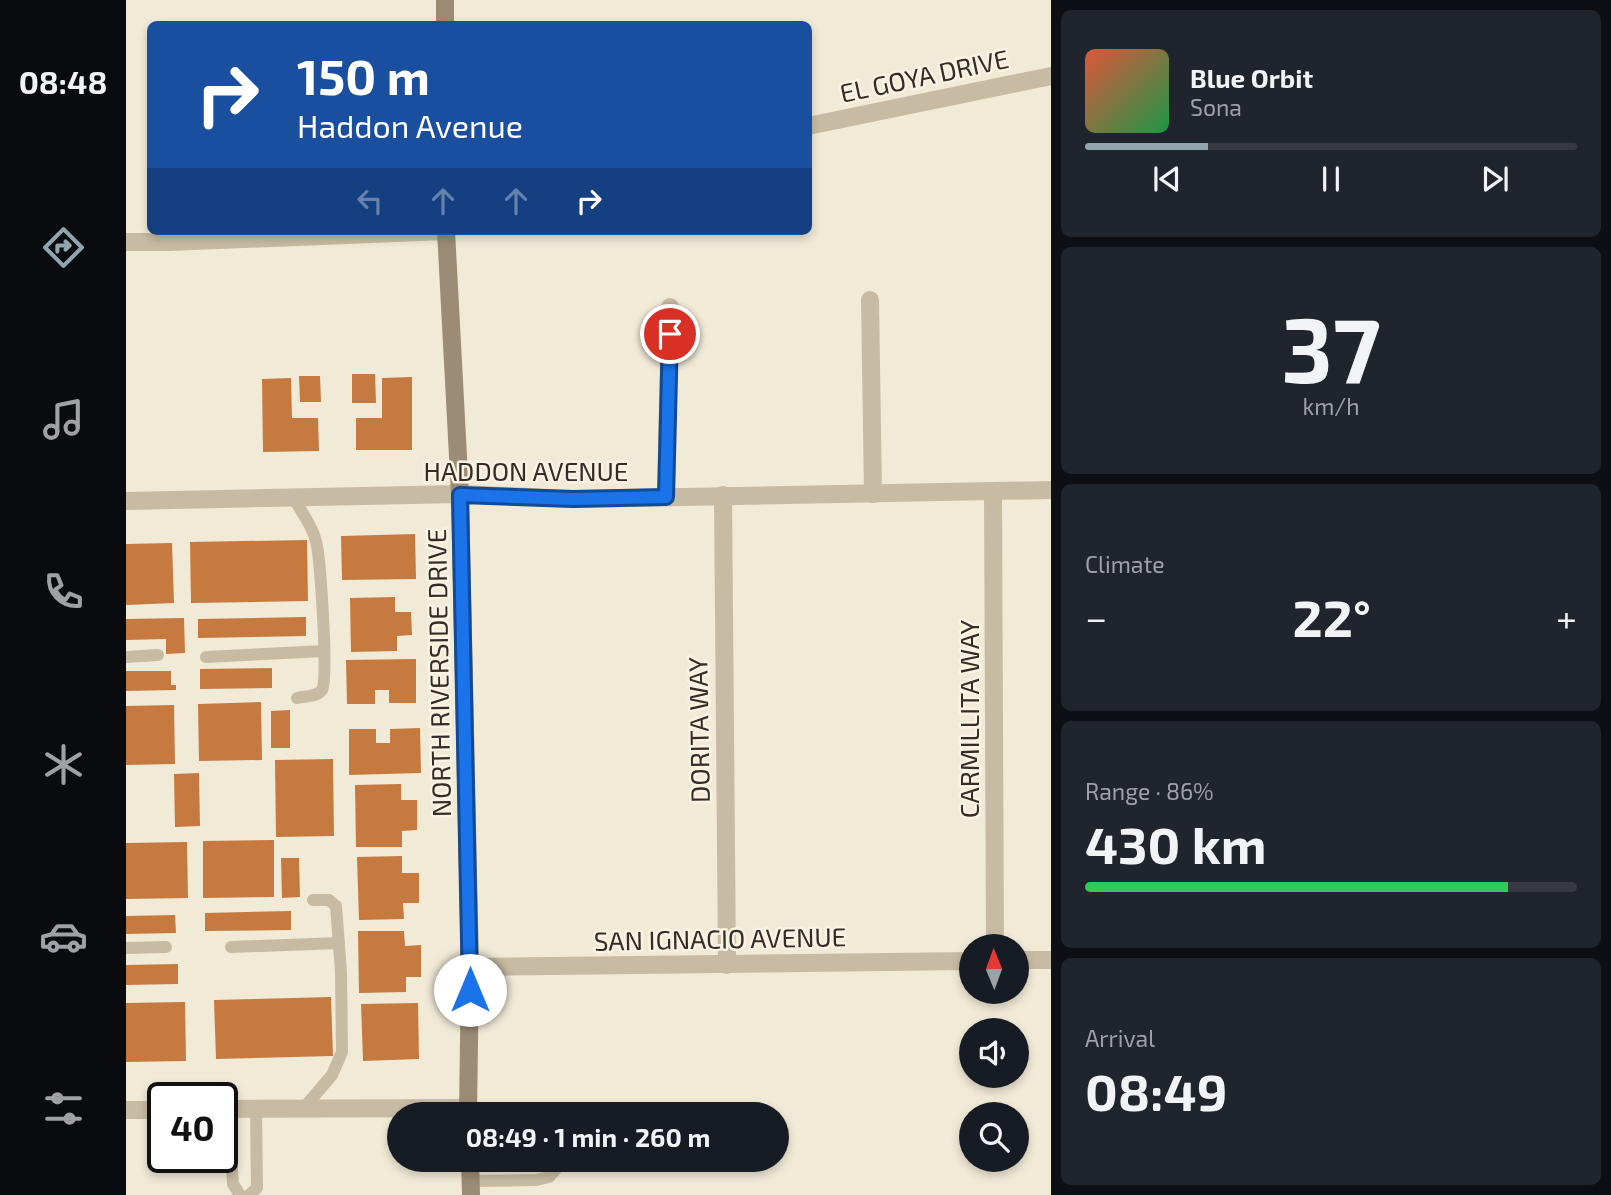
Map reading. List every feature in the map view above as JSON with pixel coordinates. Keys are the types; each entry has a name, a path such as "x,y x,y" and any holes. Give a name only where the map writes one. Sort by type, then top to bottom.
{"street":[{"path":"445,0 445,21"},
{"name":"EL GOYA DRIVE","path":"812,125 1051,76"},
{"path":"126,242 346,235"},
{"name":"NORTH RIVERSIDE DRIVE","path":"446,235 460,495 470,967 468,1102"},
{"path":"870,300 873,494"},
{"path":"666,497 670,307"},
{"name":"HADDON AVENUE","path":"126,500 460,495 573,499 1051,490"},
{"name":"CARMILLITA WAY","path":"993,491 995,934"},
{"name":"DORITA WAY","path":"723,495 727,965"},
{"path":"1029,960 1051,960"},
{"name":"SAN IGNACIO AVENUE","path":"470,967 959,961"},
{"path":"238,1109 387,1110"},
{"path":"126,1110 147,1110"}],"lane":[{"path":"293,497 317,544 325,684 315,695 297,698"},
{"path":"206,657 324,650"},
{"path":"126,657 158,655"},
{"path":"303,1109 332,1075 342,1052 336,906 330,900 313,900"},
{"path":"231,947 339,943"},
{"path":"126,948 166,947"},
{"path":"249,1195 257,1188 256,1109"},
{"path":"471,1188 536,1180 549,1177 553,1172"},
{"path":"232,1173 233,1184 240,1195"}],"building":[{"path":"352,374 375,374 376,403 352,403"},
{"path":"299,376 320,376 321,402 300,402"},
{"path":"412,377 412,450 356,450 356,418 382,418 382,378"},
{"path":"291,378 292,418 318,418 319,451 263,452 262,379"},
{"path":"415,534 416,579 342,580 341,536"},
{"path":"307,540 308,601 191,603 190,542"},
{"path":"172,543 174,603 126,605 126,544"},
{"path":"395,597 395,612 411,612 412,635 397,636 397,651 351,652 350,598"},
{"path":"306,617 306,636 198,638 198,619"},
{"path":"184,618 185,653 166,654 166,639 126,640 126,619"},
{"path":"416,659 416,703 389,703 389,690 375,690 375,704 347,704 346,660"},
{"path":"272,668 272,688 200,689 200,669"},
{"path":"126,671 171,671 171,685 176,685 176,690 126,691"},
{"path":"261,702 262,760 199,761 198,704"},
{"path":"174,705 175,764 126,765 126,706"},
{"path":"290,710 290,748 271,748 271,711"},
{"path":"420,728 421,773 349,775 349,729 376,729 376,743 390,743 390,729"},
{"path":"333,759 334,836 276,837 275,760"},
{"path":"199,773 200,826 175,827 174,774"},
{"path":"401,784 401,800 417,800 417,830 402,831 402,847 356,847 355,785"},
{"path":"274,840 274,897 203,898 203,841"},
{"path":"187,842 188,898 126,899 126,843"},
{"path":"402,856 402,873 419,873 419,903 403,903 404,919 359,920 357,857"},
{"path":"281,858 299,858 300,897 282,898"},
{"path":"291,911 291,930 205,931 205,913"},
{"path":"175,915 176,933 126,934 126,916"},
{"path":"358,931 404,931 405,946 421,945 421,977 406,977 406,992 359,993"},
{"path":"178,964 178,984 126,985 126,965"},
{"path":"331,997 333,1056 216,1059 214,1000"},
{"path":"185,1002 186,1061 126,1062 126,1003"},
{"path":"418,1003 419,1059 363,1061 361,1004"}],"route":[{"path":"470,990 460,495 573,499 666,497 670,334"}]}
